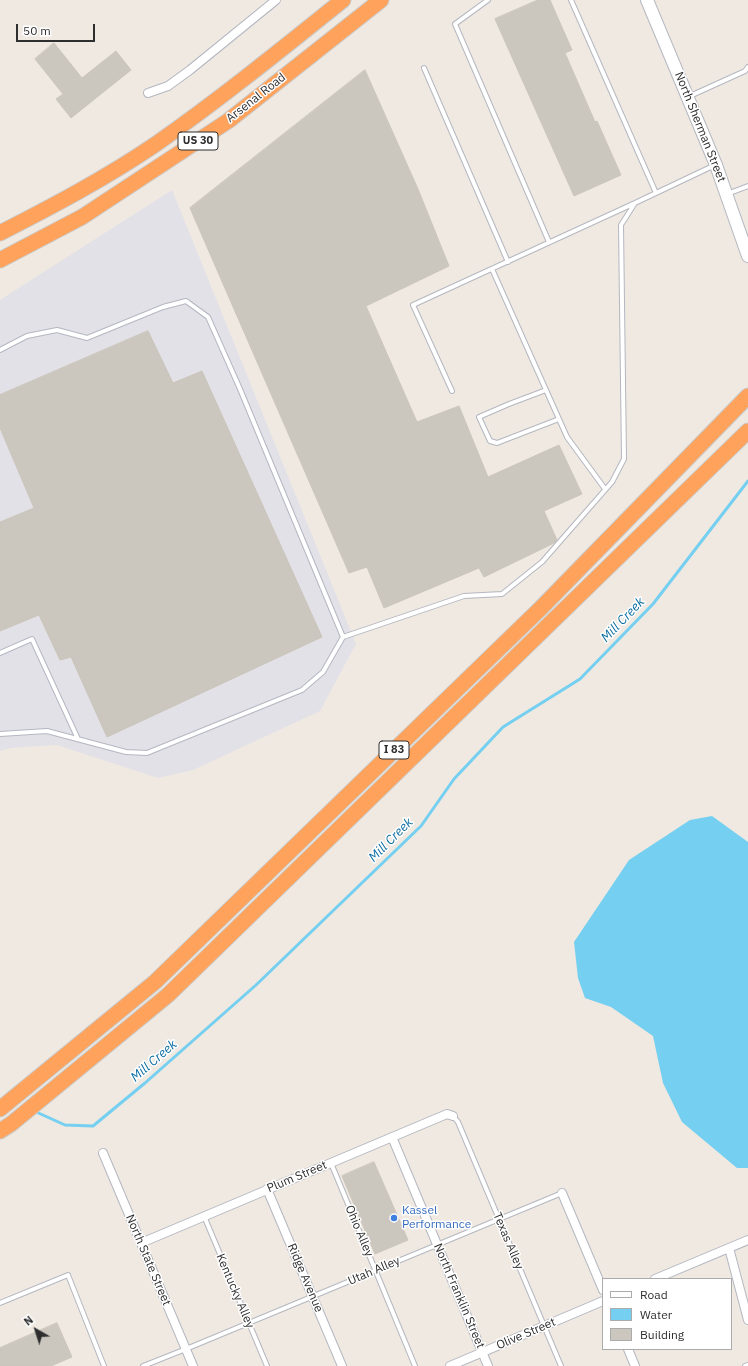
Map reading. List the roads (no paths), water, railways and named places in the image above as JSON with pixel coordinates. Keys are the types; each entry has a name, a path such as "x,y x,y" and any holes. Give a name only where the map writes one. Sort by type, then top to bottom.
{"highway":[{"name":"Arsenal Road","path":"0,233 72,196 155,145 251,74 343,0"},
{"name":"Arsenal Road","path":"0,260 82,217 228,121 381,0"},
{"name":"I 83","path":"0,1109 155,982 541,608 748,396"},
{"name":"I 83","path":"6,1128 168,995 748,431"}],"main road":[{"name":"North Sherman Street","path":"647,0 716,165 748,256"}],"street":[{"path":"148,92 168,86 276,0"},
{"name":"Plum Street","path":"141,1243 447,1114 454,1116"},
{"name":"North Franklin Street","path":"392,1137 488,1366"},
{"name":"North State Street","path":"103,1153 193,1366"},
{"name":"Ridge Avenue","path":"268,1189 342,1366"},
{"path":"562,1193 602,1288"},
{"path":"657,1278 748,1240"},
{"path":"729,1248 748,1320"},
{"name":"Olive Street","path":"450,1366 602,1301"},
{"path":"628,1350 635,1366"}],"lane":[{"path":"488,0 455,24 549,242"},
{"path":"571,0 656,193"},
{"path":"688,97 745,71 748,67"},
{"path":"424,68 508,262"},
{"path":"452,391 413,306 716,165"},
{"path":"726,194 748,186"},
{"path":"0,734 47,731 126,752 147,753 302,690 323,672 343,637 464,596 502,594 542,562 612,482 624,459 621,225 635,203"},
{"path":"492,269 567,437 605,489"},
{"path":"0,350 27,336 56,330 87,338 163,307 186,301 208,317 240,389 343,637"},
{"path":"546,390 479,417 490,441 497,443 559,418"},
{"path":"0,653 32,639 78,739"},
{"name":"Texas Alley","path":"454,1116 458,1122 561,1366"},
{"name":"Ohio Alley","path":"331,1163 416,1366"},
{"name":"Utah Alley","path":"143,1366 562,1193"},
{"name":"Kentucky Alley","path":"204,1216 267,1366"},
{"path":"0,1303 68,1275 104,1366"}],"water":[{"path":"712,816 748,842 748,1168 737,1168 682,1122 663,1083 653,1036 611,1007 585,998 578,978 574,942 629,860 690,820"}],"waterway":[{"name":"Mill Creek","path":"34,1111 65,1125 93,1126 145,1083 256,985 421,826 454,779 503,727 580,679 653,604 748,481"}],"place":[{"name":"Kassel Performance","path":"394,1218"}]}
